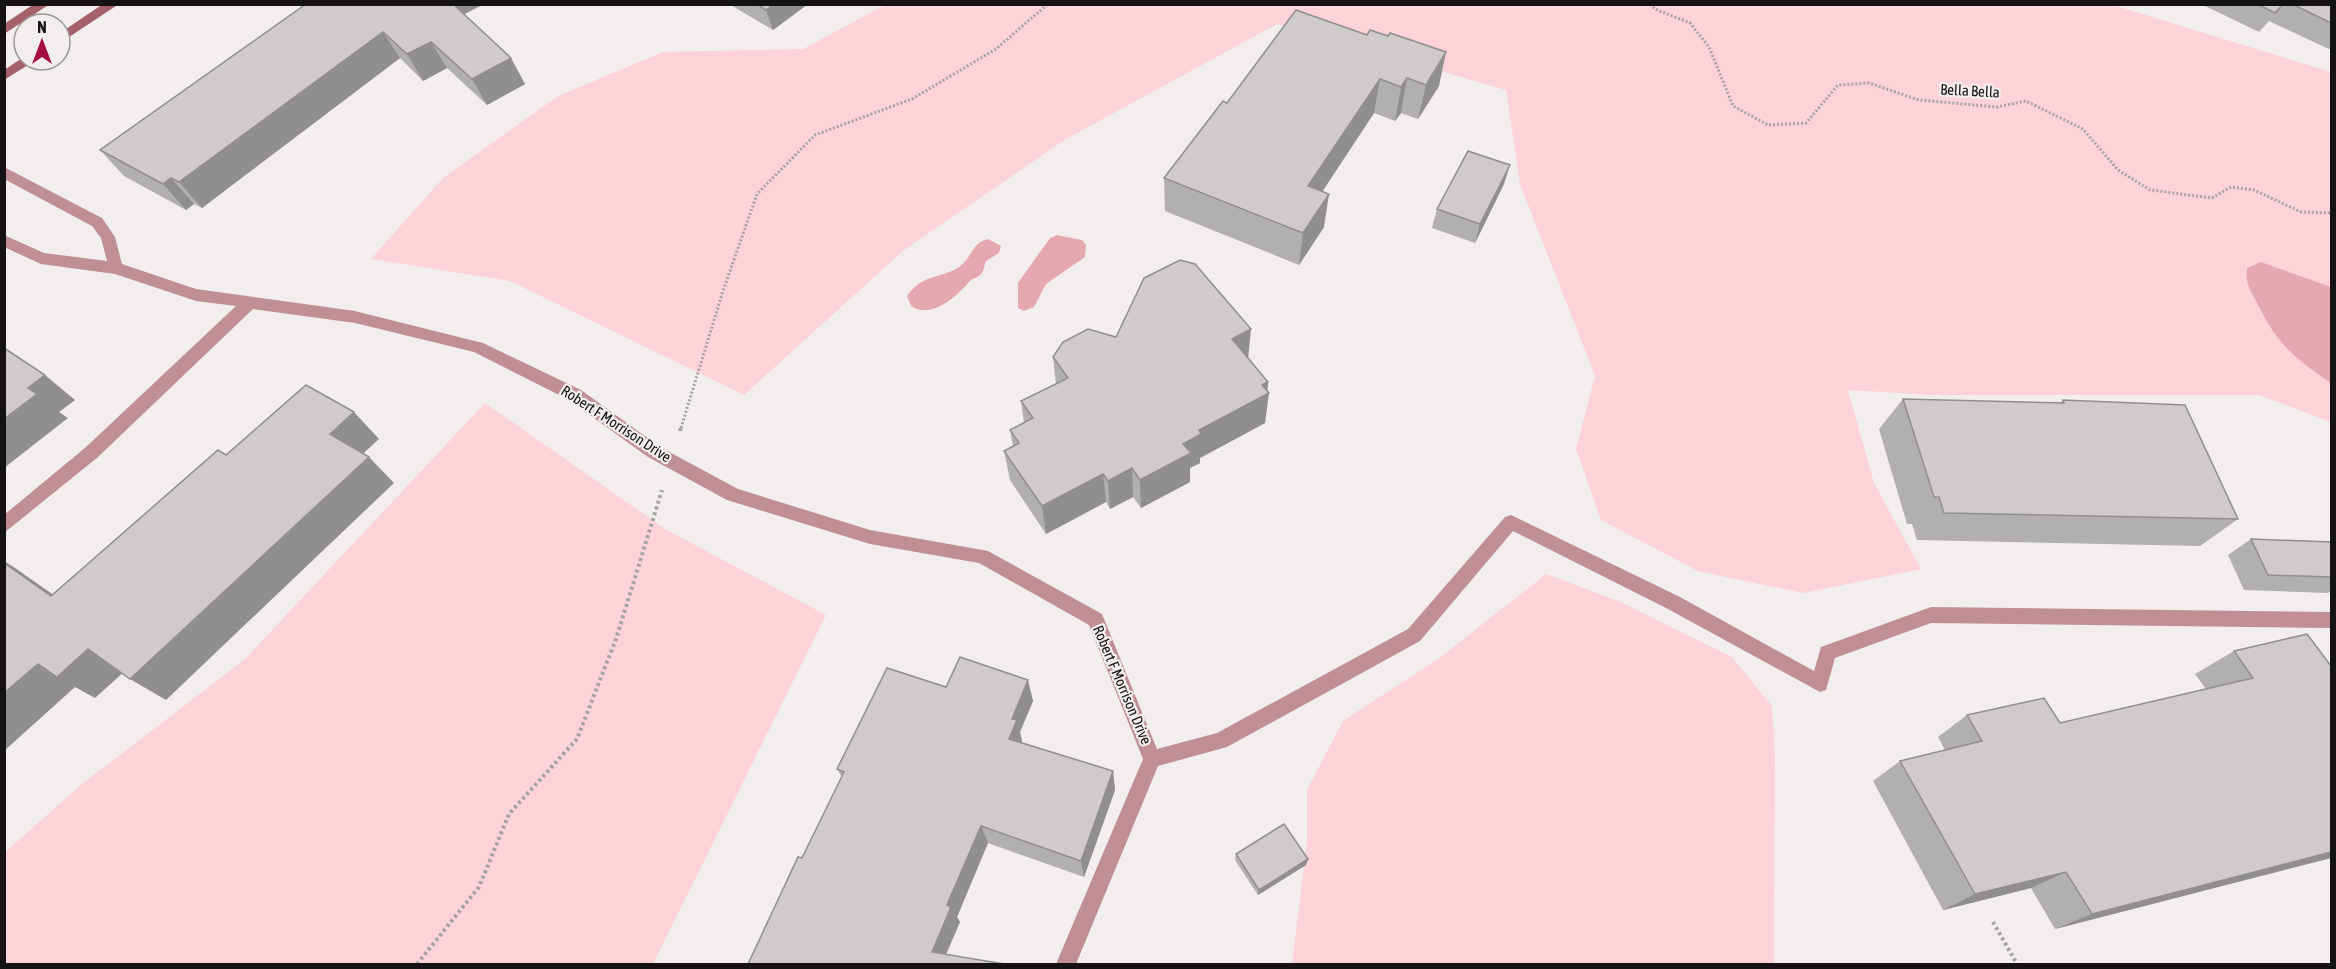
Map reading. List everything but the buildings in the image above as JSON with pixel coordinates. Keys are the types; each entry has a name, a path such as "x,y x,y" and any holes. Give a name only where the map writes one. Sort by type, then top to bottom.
{"main road":[{"path":"4,30 44,4"},
{"path":"72,31 112,4"}],"lane":[{"path":"4,172 97,222 108,237 117,268"},
{"name":"Robert F Morrison Drive","path":"4,240 41,258 117,268 196,295 355,317 478,347 575,395 654,452 733,495 870,537 982,556 1096,620 1152,759"},
{"path":"4,526 92,452 249,303"},
{"path":"1066,964 1152,759 1220,741 1414,635 1511,522 1674,603 1820,684 1827,653 1931,615 2331,620"}],"path":[{"name":"Bella Bella","path":"1650,4 1655,9 1690,23 1709,47 1733,106 1768,125 1806,123 1838,85 1869,83 1920,100 1997,107 2026,101 2082,129 2118,170 2150,190 2212,198 2231,187 2254,190 2301,212 2331,213"},
{"path":"1993,922 2017,964"}],"shaded area":[{"path":"2110,4 2331,72 2331,422 2259,395 1932,395 1848,390 1874,483 1921,569 1803,593 1698,571 1601,520 1576,449 1595,376 1520,184 1506,90 1277,24 1066,139 904,250 744,395 510,281 371,259 443,178 558,96 663,52 803,49 885,5"},
{"path":"1057,235 1082,240 1086,245 1085,257 1046,284 1034,307 1024,311 1018,308 1018,283 1050,238"},
{"path":"988,239 1001,246 999,253 986,261 981,274 951,299 935,308 919,310 911,306 907,296 913,289 925,280 959,267 979,243"},
{"path":"2261,262 2331,287 2331,383 2297,358 2279,340 2264,317 2247,282 2247,268"},
{"path":"485,403 665,529 826,615 653,964 5,964 5,852 82,784 244,660"},
{"path":"1546,574 1618,601 1732,657 1772,706 1775,755 1774,964 1292,964 1307,841 1307,790 1343,721 1441,657"}]}
